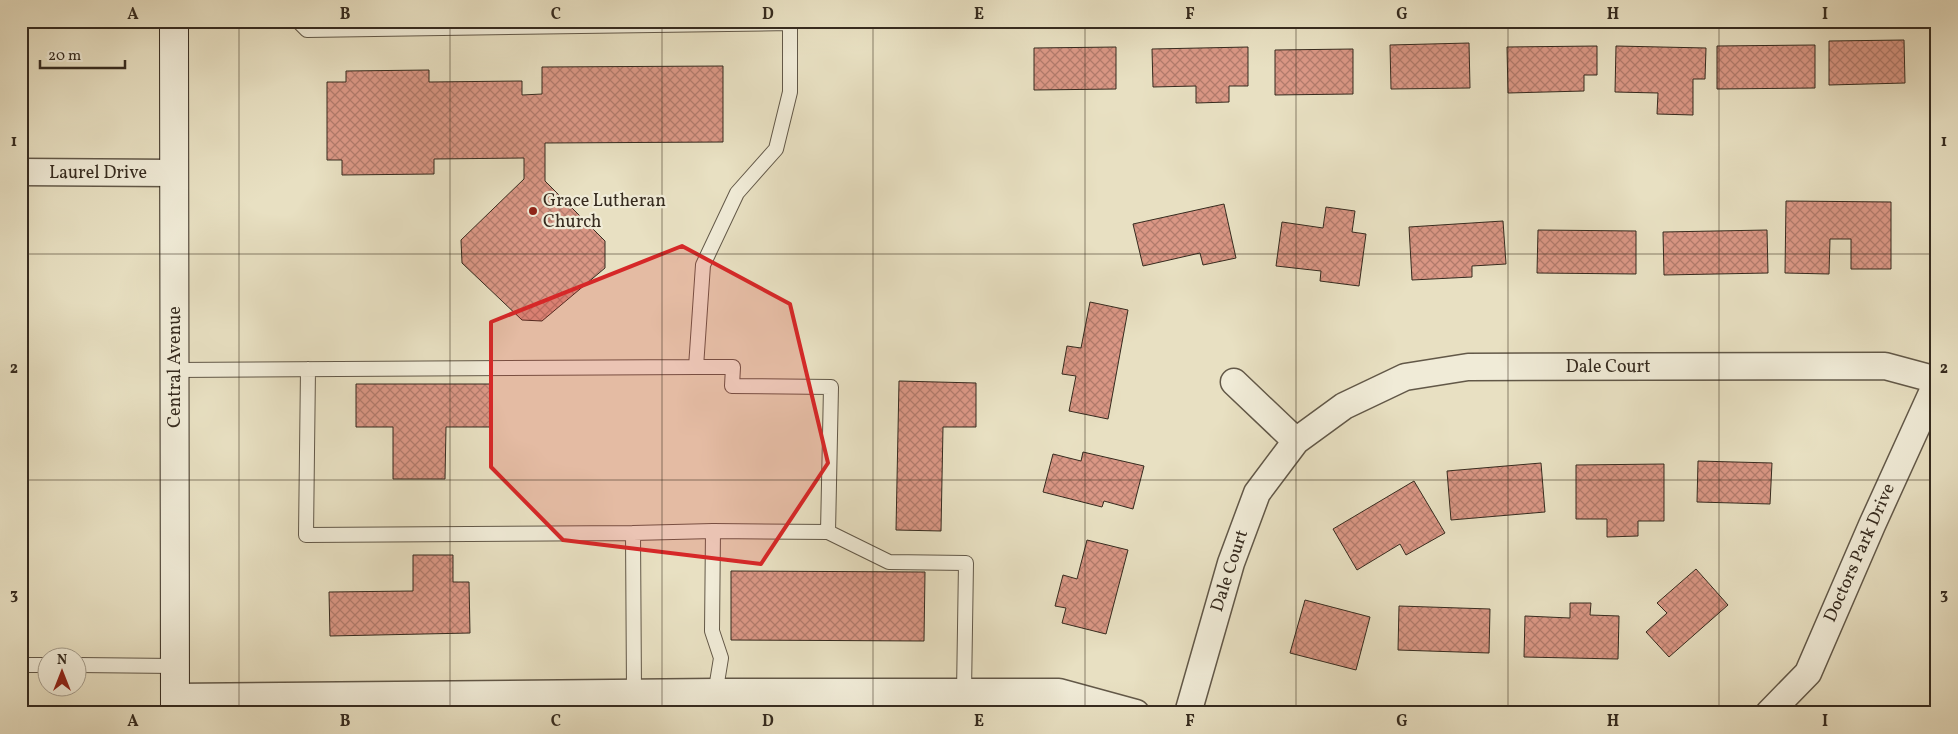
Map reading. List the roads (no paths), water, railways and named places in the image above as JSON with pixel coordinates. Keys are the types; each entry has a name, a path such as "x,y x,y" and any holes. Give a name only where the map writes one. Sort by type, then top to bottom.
{"main road":[{"name":"Central Avenue","path":"174,21 175,705"}],"street":[{"name":"Laurel Drive","path":"21,172 174,173"},
{"name":"Dale Court","path":"1188,713 1231,563 1257,493 1296,441 1344,406 1405,377 1468,367 1886,366 1937,381"},
{"name":"Doctors Park Drive","path":"1769,713 1808,673 1872,525 1930,415 1937,381"},
{"path":"1234,382 1296,441"},
{"path":"175,705 314,704 634,692 714,702 972,699 1059,692 1136,713"}],"lane":[{"path":"298,21 307,30 790,22 790,92 776,149 737,194 703,265 696,367"},
{"path":"175,370 733,367 732,386 831,387 828,532"},
{"path":"308,369 306,535 713,531 828,532 889,562 966,563 972,699"},
{"path":"713,531 712,631 721,658 714,702"},
{"path":"633,533 634,692"},
{"path":"21,665 38,665"},
{"path":"88,666 175,666"}],"place":[{"name":"Grace Lutheran Church","path":"533,211"}]}
